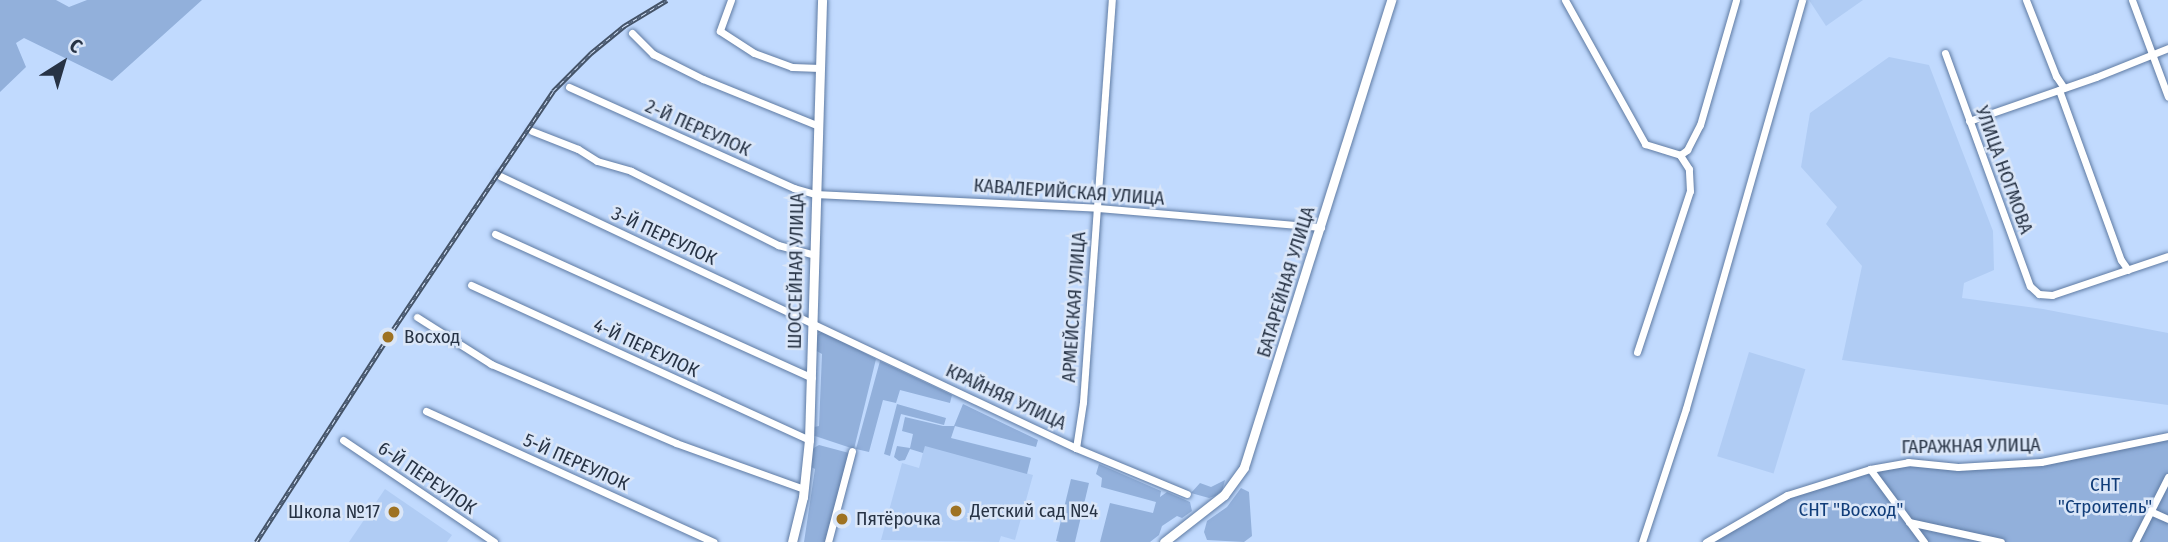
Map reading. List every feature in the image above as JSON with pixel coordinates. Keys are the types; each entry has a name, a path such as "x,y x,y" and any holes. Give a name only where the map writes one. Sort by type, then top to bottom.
{"main road":[{"name":"ШОССЕЙНАЯ УЛИЦА","path":"792,542 804,489 809,440 822,0"},
{"name":"БАТАРЕЙНАЯ УЛИЦА","path":"1164,542 1224,495 1244,467 1391,0"}],"street":[{"path":"731,0 720,31 754,53 792,67 820,68"},
{"name":"АРМЕЙСКАЯ УЛИЦА","path":"1076,447 1083,402 1112,0"},
{"path":"1565,0 1645,144 1680,155 1689,169 1690,191 1637,352"},
{"path":"1680,155 1688,150 1700,125 1736,0"},
{"path":"1642,542 1686,408 1802,0"},
{"path":"2026,0 2061,89 2121,260 2128,270 2168,256"},
{"path":"2132,0 2168,97"},
{"path":"632,33 653,54 675,65 819,126"},
{"path":"1969,121 2168,48"},
{"name":"УЛИЦА НОГМОВА","path":"1945,53 2031,286 2039,294 2053,295 2128,270"},
{"name":"2-Й ПЕРЕУЛОК","path":"569,87 794,188 815,194"},
{"path":"532,131 578,149 597,161 631,171 778,245 815,255"},
{"name":"3-Й ПЕРЕУЛОК","path":"500,176 814,324"},
{"name":"КАВАЛЕРИЙСКАЯ УЛИЦА","path":"815,194 1098,208 1321,227"},
{"path":"495,234 812,378"},
{"name":"4-Й ПЕРЕУЛОК","path":"471,285 809,440"},
{"path":"416,317 491,363 676,443 804,489"},
{"name":"КРАЙНЯЯ УЛИЦА","path":"814,324 1076,447 1187,494"},
{"name":"5-Й ПЕРЕУЛОК","path":"426,411 714,542"},
{"name":"ГАРАЖНАЯ УЛИЦА","path":"1706,542 1787,495 1870,469 1908,462 1958,467 2041,462 2168,436"},
{"name":"6-Й ПЕРЕУЛОК","path":"343,440 494,542"},
{"path":"828,542 852,451"},
{"path":"1870,469 1924,542"},
{"path":"2135,542 2168,477"},
{"path":"2150,510 2168,519"},
{"path":"1909,522 2001,542"}],"shaded area":[{"path":"1809,0 1863,0 1826,26"},
{"path":"1889,57 1929,65 1993,231 1994,270 1964,283 1962,298 2043,309 2168,333 2168,405 1842,360 1862,266 1826,224 1837,207 1801,167 1810,113"},
{"path":"1749,352 1805,369 1774,473 1717,456"},
{"name":"Детский сад №4","path":"925,445 1033,475 1015,540 1001,536 999,542 881,540 902,463 919,468"},
{"name":"Школа №17","path":"385,489 452,535 447,542 349,542"}],"green space":[{"path":"0,0 56,0 69,7 87,0 202,0 112,81 24,38 16,43 26,67 0,92"},
{"path":"823,331 876,359 854,449 812,435 814,427 819,426 822,354 815,350 816,336"},
{"path":"880,361 952,395 950,403 900,390 896,403 883,400 869,452 856,449"},
{"path":"897,404 946,418 944,425 901,414 890,456 884,454"},
{"path":"963,404 1038,440 1036,447 955,426 951,438 1031,458 1027,474 925,446 923,453 910,449 905,460 899,461 894,457 897,446 910,448 913,434 902,431 905,417 954,426"},
{"name":"СНТ \"Строитель\"","path":"2168,436 2168,542 1706,542 1787,495 1888,465 1958,467 2041,462"},
{"path":"819,445 849,453 825,542 804,542 815,469 811,467 812,449"},
{"path":"1099,464 1161,491 1160,497 1167,492 1190,502 1192,511 1182,518 1177,516 1162,526 1159,535 1150,542 1100,542 1110,503 1153,513 1156,502 1101,487 1102,478 1096,474"},
{"path":"1071,479 1089,483 1075,542 1060,542 1056,541"},
{"path":"1225,480 1222,491 1215,496 1209,498 1191,493 1200,483 1211,487"},
{"path":"1241,488 1249,492 1252,536 1244,542 1207,540 1204,532 1207,521 1227,507"}],"railway":[{"path":"256,542 388,337 553,91 591,53 624,26 667,0"}],"place":[{"name":"Восход","path":"388,337"},
{"name":"Детский сад №4","path":"956,511"},
{"name":"Школа №17","path":"394,512"},
{"name":"Пятёрочка","path":"842,519"}],"park label":[{"name":"СНТ \"Восход\"","path":"1851,510"}]}
